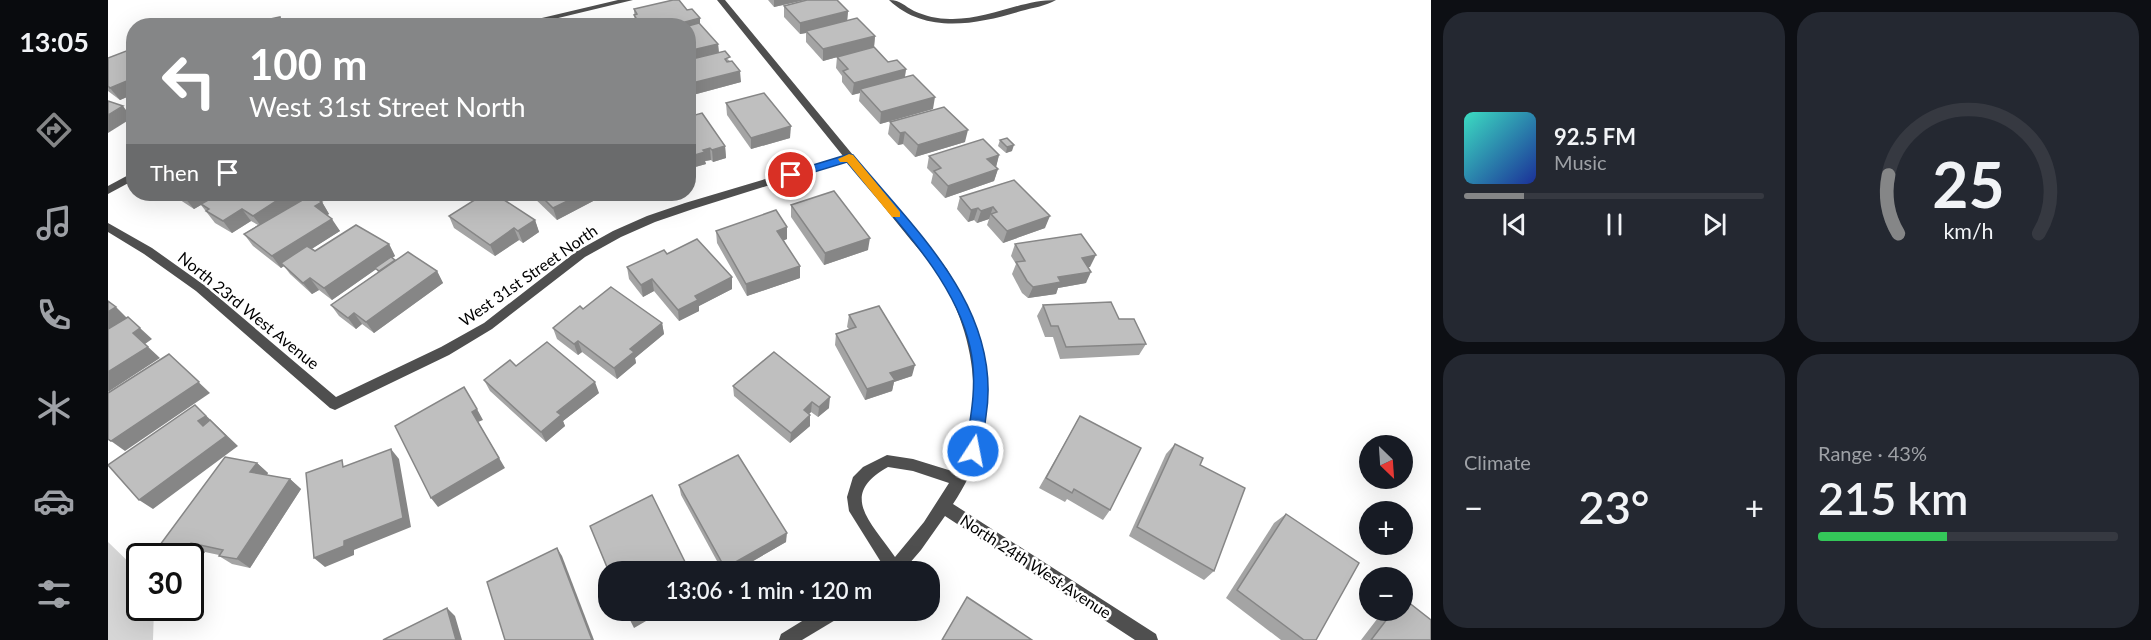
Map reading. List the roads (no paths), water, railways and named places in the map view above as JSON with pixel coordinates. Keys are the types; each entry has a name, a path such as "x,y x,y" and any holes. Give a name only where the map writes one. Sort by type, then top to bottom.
{"street":[{"path":"548,18 629,0"},
{"name":"North 24th West Avenue","path":"721,0 943,272 960,300 977,347 981,400 973,451 944,507 1150,640"},
{"path":"893,0 919,17 941,23 965,22 1052,0"},
{"name":"West 31st Street North","path":"335,404 445,351 488,326 581,254 617,234 689,206 849,158"},
{"path":"108,191 126,180"},
{"name":"North 23rd West Avenue","path":"108,227 148,251 200,288 335,404"},
{"path":"887,561 856,511 854,497 858,482 868,471 886,461 913,465 959,480"},
{"path":"899,561 944,507"},
{"path":"787,640 818,621"}]}
